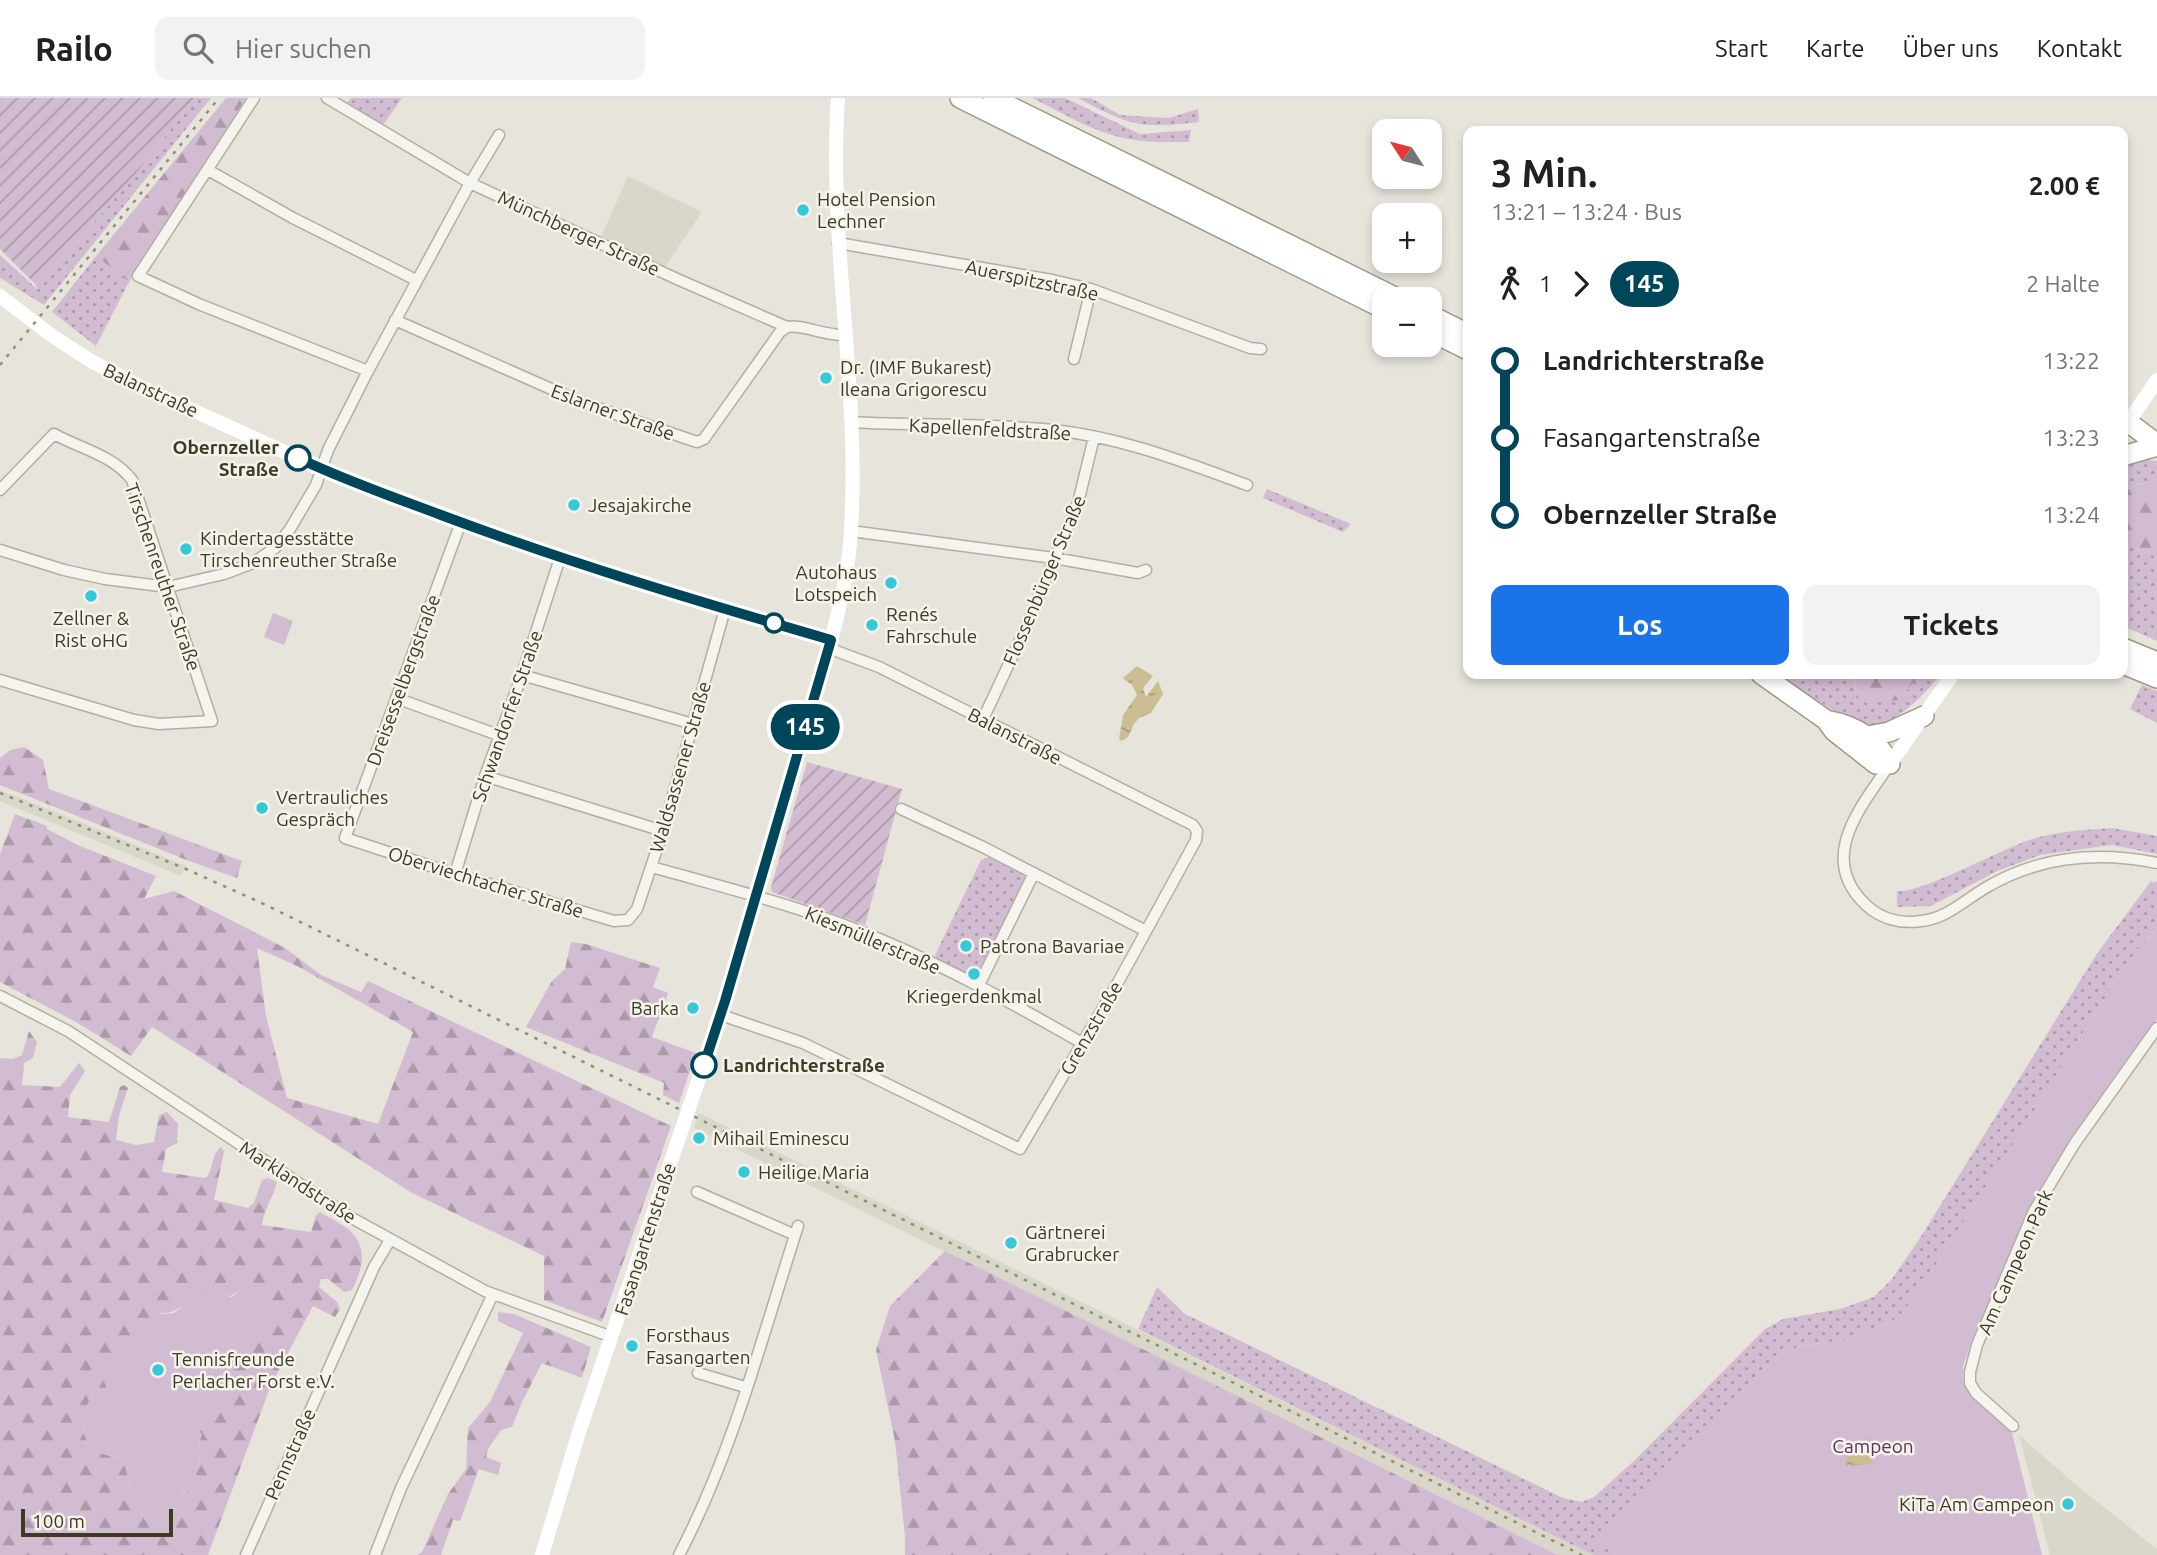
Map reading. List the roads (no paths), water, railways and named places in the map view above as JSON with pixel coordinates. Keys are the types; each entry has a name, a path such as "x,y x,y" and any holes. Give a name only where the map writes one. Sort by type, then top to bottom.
{"highway":[{"path":"960,98 1372,303"},
{"path":"993,98 1375,287"},
{"path":"1442,321 1463,332"},
{"path":"1442,337 1463,348"},
{"path":"2128,428 2157,445"},
{"path":"2128,454 2157,445"},
{"path":"2128,643 2157,652"},
{"path":"2128,650 2157,662"},
{"path":"2128,666 2157,678"},
{"path":"1768,679 1826,720 1834,731 1876,764 1890,764 1880,746 1868,736 1840,723 1826,720"},
{"path":"1868,736 1889,732 1924,716"}],"street":[{"path":"254,98 138,276 201,305 368,371"},
{"name":"Münchberger Straße","path":"327,98 470,183 677,279 787,327 794,326 834,336 845,335"},
{"name":"Fasangartenstraße","path":"542,1555 557,1500 721,1015 840,603 851,531 851,422 835,180 838,98"},
{"path":"0,550 64,570 106,579 168,587 224,574 266,555 290,529 316,485 328,450 368,371 416,280 499,135"},
{"path":"208,170 293,218 416,280"},
{"name":"Auerspitzstraße","path":"838,243 1091,289 1250,348 1261,349"},
{"path":"1074,359 1091,289"},
{"name":"Balanstraße","path":"0,296 51,335 95,363 137,385 322,469 560,558 830,644 1193,824 1197,831"},
{"name":"Eslarner Straße","path":"395,320 583,403 697,442 704,439 780,332 787,327"},
{"path":"2128,422 2157,380"},
{"name":"Kapellenfeldstraße","path":"851,422 1054,430 1094,436 1159,453 1247,485"},
{"name":"Tirschenreuther Straße","path":"0,490 54,434 71,444 113,460 132,480 212,721 159,724 134,720 0,680"},
{"name":"Flossenbürger Straße","path":"983,719 1023,636 1078,503 1094,436"},
{"name":"Dreisesselbergstraße","path":"345,838 460,522"},
{"path":"851,531 1054,558 1138,573 1146,570"},
{"name":"Schwandorfer Straße","path":"455,874 485,776 522,675 560,558"},
{"name":"Waldsassener Straße","path":"628,920 637,909 652,867 725,609"},
{"path":"522,675 693,724"},
{"path":"1950,679 1852,822 1843,852 1847,877 1860,899 1870,908 1890,919 1909,922 1932,919 2011,874 2057,860 2102,856 2157,863"},
{"path":"396,698 500,736"},
{"path":"485,776 663,831"},
{"path":"901,809 1146,931"},
{"name":"Grenzstraße","path":"721,1015 803,1043 1020,1149 1146,931 1196,840 1197,831"},
{"name":"Oberviechtacher Straße","path":"345,838 614,921 628,920"},
{"name":"Kiesmüllerstraße","path":"652,867 790,906 883,940 979,985 1082,1043"},
{"path":"979,985 1034,873"},
{"name":"Marklandstraße","path":"0,996 68,1031 350,1217 390,1240 493,1294 612,1337"},
{"name":"Am Campeon Park","path":"2013,1426 1976,1393 1970,1382 1977,1345 2040,1201 2075,1143 2157,1028"},
{"path":"679,1555 704,1508 721,1464 796,1231 697,1192"},
{"name":"Pennstraße","path":"246,1555 369,1279 390,1240"},
{"path":"375,1555 401,1488 493,1294"},
{"path":"698,1373 746,1387"}],"water":[{"path":"1137,666 1153,676 1143,688 1146,697 1158,681 1163,694 1151,713 1139,718 1128,737 1122,741 1119,739 1123,715 1137,695 1132,685 1123,678"},
{"path":"1868,1438 1872,1464 1847,1466 1844,1451"}],"railway":[{"path":"0,365 219,98"},
{"path":"0,793 186,869 266,905 1582,1555"}],"place":[{"name":"Hotel Pension Lechner","path":"803,210"},
{"name":"Dr. (IMF Bukarest) Ileana Grigorescu","path":"826,378"},
{"name":"Obernzeller Straße","path":"298,458"},
{"name":"Jesajakirche","path":"574,505"},
{"name":"Kindertagesstätte Tirschenreuther Straße","path":"186,549"},
{"name":"Autohaus Lotspeich","path":"891,583"},
{"name":"Zellner & Rist oHG","path":"91,596"},
{"name":"Renés Fahrschule","path":"872,625"},
{"name":"Vertrauliches Gespräch","path":"262,808"},
{"name":"Patrona Bavariae","path":"966,946"},
{"name":"Kriegerdenkmal","path":"974,974"},
{"name":"Barka","path":"693,1008"},
{"name":"Landrichterstraße","path":"704,1065"},
{"name":"Mihail Eminescu","path":"699,1138"},
{"name":"Heilige Maria","path":"744,1172"},
{"name":"Gärtnerei Grabrucker","path":"1011,1243"},
{"name":"Forsthaus Fasangarten","path":"632,1346"},
{"name":"Tennisfreunde Perlacher Forst e.V.","path":"158,1370"},
{"name":"KiTa Am Campeon","path":"2068,1504"}],"park label":[{"name":"Campeon","path":"1873,1446"}]}
